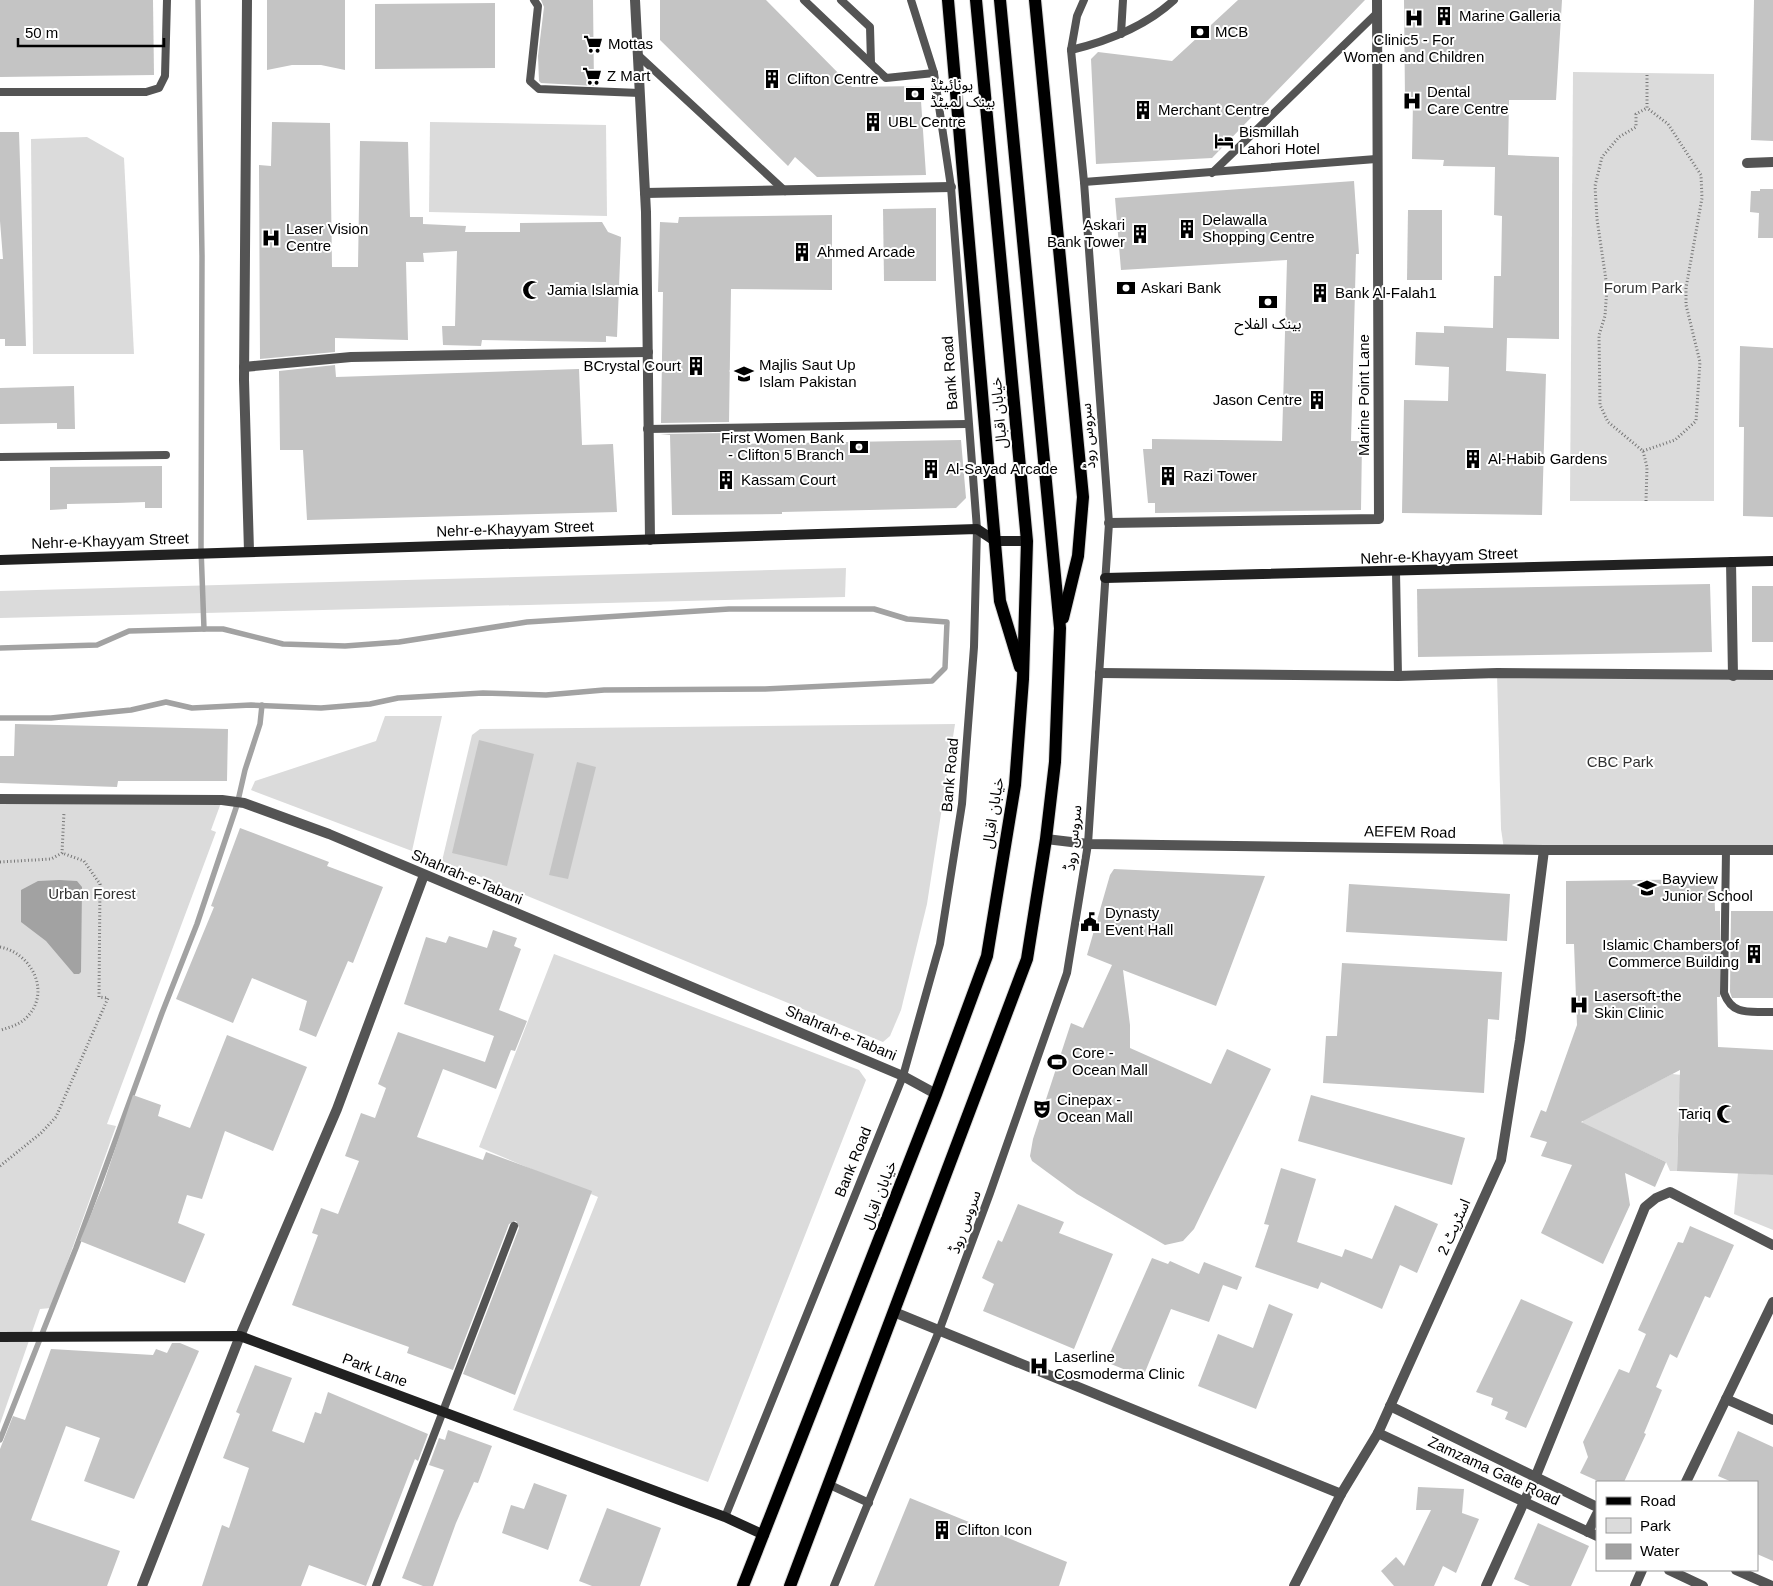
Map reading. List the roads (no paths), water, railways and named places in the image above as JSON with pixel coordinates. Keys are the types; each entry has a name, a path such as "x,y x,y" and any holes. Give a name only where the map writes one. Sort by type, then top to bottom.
{"main road":[{"path":"939,0 949,6 1000,601 1023,679"},
{"name":"خیابان اقبال","path":"744,1586 936,1094 987,956 1015,785 1023,679 1027,541 976,0"},
{"path":"790,1586 830,1485 1028,959 1046,839 1055,762 1060,628 1000,0"},
{"path":"1034,0 1083,497 1078,556 1060,628"},
{"path":"1037,28 1045,0"}],"street":[{"path":"247,0 244,367 249,551"},
{"path":"634,0 639,56 645,193 650,540"},
{"name":"Marine Point Lane","path":"1109,523 1379,519 1376,159 1377,0"},
{"path":"1747,163 1773,162"},
{"path":"645,193 951,188"},
{"path":"244,367 351,357 648,352"},
{"path":"977,529 995,541 1027,541"},
{"name":"Nehr-e-Khayyam Street","path":"0,560 977,529"},
{"name":"Nehr-e-Khayyam Street","path":"1105,578 1773,561"},
{"path":"1731,562 1733,676"},
{"path":"1100,673 1398,676 1497,673 1773,675"},
{"name":"Shahrah-e-Tabani","path":"0,799 222,800 244,802 329,834 903,1076 936,1094"},
{"name":"AEFEM Road","path":"1046,839 1088,844 1544,850 1773,850"},
{"name":"اسٹریٹ 2","path":"1294,1586 1341,1494 1378,1432 1501,1160 1520,1040 1544,850"},
{"path":"142,1586 240,1336 337,1108 424,875"},
{"path":"1486,1586 1535,1478 1645,1207 1656,1198 1670,1192 1773,1245"},
{"path":"1686,1481 1773,1302"},
{"path":"894,1312 1341,1494"},
{"name":"Park Lane","path":"0,1337 240,1336 725,1517 764,1535"},
{"path":"1726,1399 1773,1420"},
{"name":"Zamzama Gate Road","path":"1390,1406 1596,1507"},
{"name":"Zamzama Gate Road","path":"1378,1432 1593,1534"},
{"path":"1593,1534 1596,1519"},
{"path":"1635,1586 1642,1571"},
{"path":"1671,1571 1703,1586"},
{"path":"1738,1571 1772,1586"}],"lane":[{"path":"0,92 146,92 160,88 165,76 167,0"},
{"path":"534,0 538,6 530,81 533,86 539,89 640,92"},
{"path":"804,0 886,78 934,73"},
{"path":"841,0 870,27 871,63"},
{"name":"Bank Road","path":"725,1517 903,1076 940,944 962,804 974,647 977,529 967,424 951,188 934,73 911,0"},
{"name":"سروس روڈ","path":"834,1586 939,1331 993,1185 1067,973 1088,844 1109,523 1084,182 1071,50 1076,16 1084,0"},
{"path":"1121,34 1123,0"},
{"path":"1071,50 1121,34 1174,0"},
{"path":"1212,173 1377,13"},
{"path":"639,56 785,190"},
{"path":"1084,182 1376,159"},
{"path":"647,430 967,424"},
{"path":"0,457 166,455"},
{"path":"1396,572 1398,676"},
{"path":"1726,850 1724,993 1728,1004 1738,1011 1773,1012"},
{"path":"376,1586 514,1226"},
{"path":"830,1485 869,1503"}],"water":[{"path":"38,881 77,881 82,887 81,972 79,974 74,974 46,941 21,922 21,890"}],"waterway":[{"path":"198,0 202,256 201,548 204,629"},
{"path":"0,648 97,645 129,631 204,629 223,629 283,644 345,646 399,642 527,622 729,609 874,609 907,619 947,622 945,668 932,681 765,689 604,690 546,695 483,693 398,698 370,704 321,708 251,705 192,708 166,702 131,710 51,718 0,718"},
{"path":"0,1440 76,1248 162,1013 197,924 237,805 245,770 260,724 262,705"}],"place":[{"name":"Marine Galleria","path":"1444,16"},
{"name":"Clinic5 - For Women and Children","path":"1414,18"},
{"name":"MCB","path":"1200,32"},
{"name":"Mottas","path":"593,44"},
{"name":"Z Mart","path":"592,76"},
{"name":"Clifton Centre","path":"772,79"},
{"name":"یونائیٹڈ بینک لمیٹڈ","path":"915,94"},
{"name":"Dental Care Centre","path":"1412,101"},
{"name":"Merchant Centre","path":"1143,110"},
{"name":"UBL Centre","path":"873,122"},
{"name":"Bismillah Lahori Hotel","path":"1224,141"},
{"name":"Delawalla Shopping Centre","path":"1187,229"},
{"name":"Askari Bank Tower","path":"1140,234"},
{"name":"Laser Vision Centre","path":"271,238"},
{"name":"Ahmed Arcade","path":"802,252"},
{"name":"Askari Bank","path":"1126,288"},
{"name":"Jamia Islamia","path":"532,290"},
{"name":"Bank Al-Falah1","path":"1320,293"},
{"name":"بینک الفلاح","path":"1268,302"},
{"name":"BCrystal Court","path":"696,366"},
{"name":"Majlis Saut Up Islam Pakistan","path":"744,374"},
{"name":"Jason Centre","path":"1317,400"},
{"name":"First Women Bank - Clifton 5 Branch","path":"859,447"},
{"name":"Al-Habib Gardens","path":"1473,459"},
{"name":"Al-Sayad Arcade","path":"931,469"},
{"name":"Razi Tower","path":"1168,476"},
{"name":"Kassam Court","path":"726,480"},
{"name":"Bayview Junior School","path":"1647,888"},
{"name":"Dynasty Event Hall","path":"1090,922"},
{"name":"Islamic Chambers of Commerce Building","path":"1754,954"},
{"name":"Lasersoft-the Skin Clinic","path":"1579,1005"},
{"name":"Core - Ocean Mall","path":"1057,1062"},
{"name":"Cinepax - Ocean Mall","path":"1042,1109"},
{"name":"Tariq","path":"1726,1114"},
{"name":"Laserline Cosmoderma Clinic","path":"1039,1366"},
{"name":"Clifton Icon","path":"942,1530"}],"park label":[{"name":"Forum Park","path":"1643,288"},
{"name":"CBC Park","path":"1620,762"},
{"name":"Urban Forest","path":"92,894"}]}
